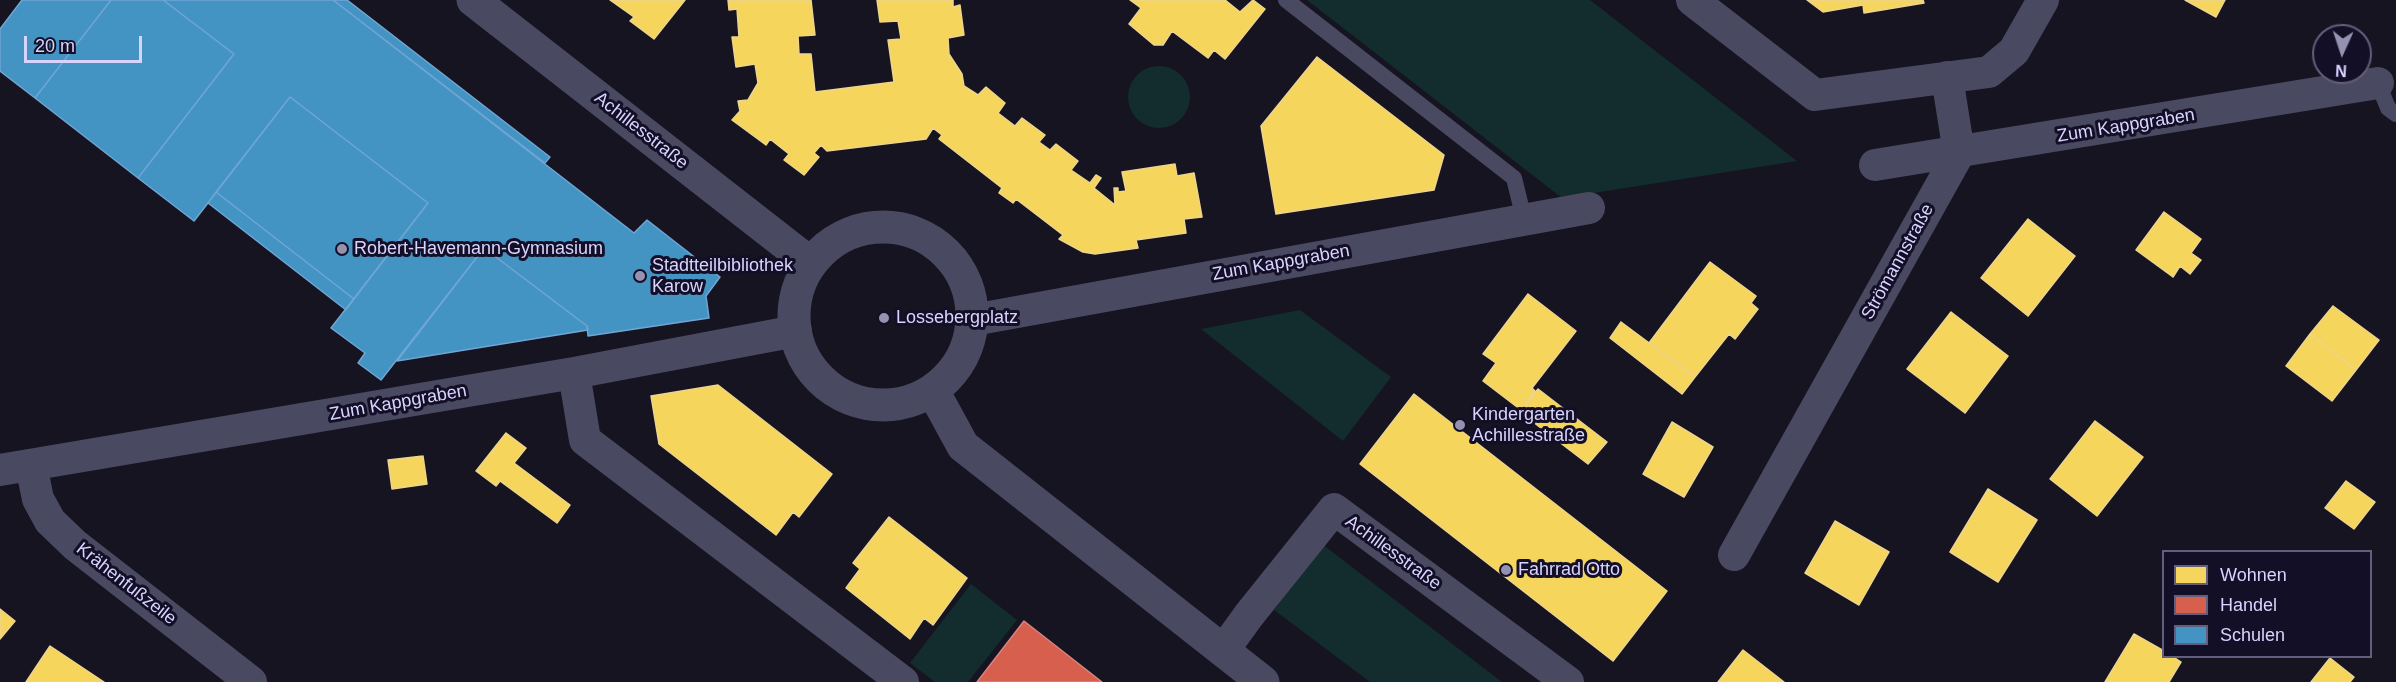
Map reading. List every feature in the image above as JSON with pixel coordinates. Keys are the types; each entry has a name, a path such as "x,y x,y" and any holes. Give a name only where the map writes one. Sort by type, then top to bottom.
{"street":[{"name":"Achillesstraße","path":"473,0 810,263"},
{"path":"1692,0 1815,95 1989,72 2014,51 2043,0"},
{"path":"1947,77 1959,153"},
{"name":"Zum Kappgraben","path":"1875,165 2378,83"},
{"name":"Strömannstraße","path":"1734,555 1959,153"},
{"name":"Zum Kappgraben","path":"973,320 1589,208"},
{"path":"871,227 902,228 932,240 954,261 969,288 973,320 968,347 954,371 933,391 910,402 872,405 835,392 807,364 796,331 796,293 810,263 837,239 871,227"},
{"name":"Zum Kappgraben","path":"0,470 574,373 796,331"},
{"path":"574,373 585,440 903,682"},
{"path":"933,391 963,446 1263,682"},
{"name":"Krähenfußzeile","path":"31,465 38,499 50,521 75,545 251,682"},
{"name":"Achillesstraße","path":"1224,651 1249,615 1334,509 1568,682"}],"lane":[{"path":"1286,0 1514,178 1524,219"},
{"path":"2378,83 2388,108 2396,114"}],"green space":[{"path":"1307,0 1590,0 1797,161 1562,198"},
{"path":"1159,66 1176,71 1181,75 1185,80 1190,97 1185,114 1181,119 1176,123 1159,128 1142,123 1137,119 1133,114 1128,97 1133,80 1137,75 1142,71"},
{"path":"1300,310 1391,377 1343,441 1201,329"},
{"path":"1322,544 1502,682 1370,682 1274,610"},
{"path":"971,584 1017,620 968,682 935,682 910,663"}],"building: Wohnen":[{"path":"610,0 685,0 654,39 630,21 634,17"},
{"path":"728,0 811,0 815,35 798,36 799,54 811,54 815,92 894,82 888,40 901,39 898,21 880,22 877,0 953,0 953,7 960,5 964,35 948,38 949,54 962,74 964,86 978,95 986,87 1005,103 998,113 1015,126 1022,118 1045,135 1039,142 1050,150 1056,144 1078,161 1071,170 1090,183 1096,175 1101,178 1094,188 1115,205 1114,188 1118,188 1118,192 1126,191 1122,172 1175,164 1177,176 1194,173 1202,217 1184,219 1186,233 1136,240 1138,248 1095,254 1083,252 1059,239 1063,235 1016,199 1013,203 999,193 1002,188 939,139 942,135 933,128 926,139 827,151 821,145 814,153 819,157 804,175 784,160 789,154 770,139 766,145 732,120 740,111 738,101 748,100 758,83 755,64 736,67 732,37 739,37 737,9 729,10"},
{"path":"1130,0 1225,0 1240,12 1253,0 1265,9 1225,59 1214,50 1208,58 1172,31 1163,45 1154,45 1129,24 1141,8"},
{"path":"1807,0 1923,0 1924,3 1864,13 1863,5 1823,12"},
{"path":"2185,0 2225,0 2216,17"},
{"path":"1317,57 1444,155 1434,190 1276,214 1261,126"},
{"path":"2164,212 2201,239 2191,253 2201,260 2190,274 2180,266 2173,277 2136,250"},
{"path":"2028,219 2075,256 2028,316 1981,278"},
{"path":"1710,262 1756,296 1751,303 1758,309 1735,339 1729,334 1695,377 1649,343"},
{"path":"1528,294 1576,331 1532,388 1535,391 1521,410 1483,381 1496,363 1483,354"},
{"path":"2333,306 2379,340 2356,370 2310,334"},
{"path":"1951,312 2008,356 1965,413 1907,369"},
{"path":"1621,322 1695,377 1682,394 1610,338"},
{"path":"2310,334 2356,370 2332,401 2286,366"},
{"path":"718,385 832,474 799,517 793,512 776,535 659,444 651,396"},
{"path":"1538,389 1607,442 1588,464 1520,412"},
{"path":"1414,394 1667,591 1613,661 1360,464"},
{"path":"2095,421 2143,457 2097,516 2050,479"},
{"path":"1672,422 1713,447 1684,497 1643,474"},
{"path":"506,433 526,448 514,463 570,505 557,523 500,481 496,486 476,471"},
{"path":"423,456 427,484 392,489 388,460"},
{"path":"2346,481 2375,502 2354,529 2325,508"},
{"path":"1988,489 2037,520 1998,582 1950,552"},
{"path":"889,517 967,578 933,625 924,618 910,639 846,588 860,569 853,563"},
{"path":"1835,521 1889,552 1859,605 1805,573"},
{"path":"0,609 15,621 0,639"},
{"path":"2134,634 2162,650 2162,658 2175,658 2181,662 2169,682 2105,682"},
{"path":"50,646 104,682 26,682"},
{"path":"1743,650 1784,682 1718,682"},
{"path":"2330,658 2354,677 2350,682 2311,682"}],"building: Handel":[{"path":"1024,621 1102,682 977,682"}],"building: Schulen":[{"path":"22,0 111,0 35,98 0,71 0,29"},
{"path":"111,0 163,0 234,54 138,178 35,98"},
{"path":"163,0 333,0 634,233 647,220 720,277 706,296 709,318 588,336 587,326 484,248 381,380 358,363 365,353 331,328 428,203 290,97 194,221 138,178 234,54"},
{"path":"333,0 347,0 550,157 545,163"},
{"path":"290,97 428,203 354,299 216,192"},
{"path":"216,192 354,299 346,310 208,203"},
{"path":"484,248 587,326 588,330 397,361"}],"place":[{"name":"Robert-Havemann-Gymnasium","path":"342,249"},
{"name":"Stadtteilbibliothek Karow","path":"640,276"},
{"name":"Lossebergplatz","path":"884,318"},
{"name":"Kindergarten Achillesstraße","path":"1460,425"},
{"name":"Fahrrad Otto","path":"1506,570"}]}
